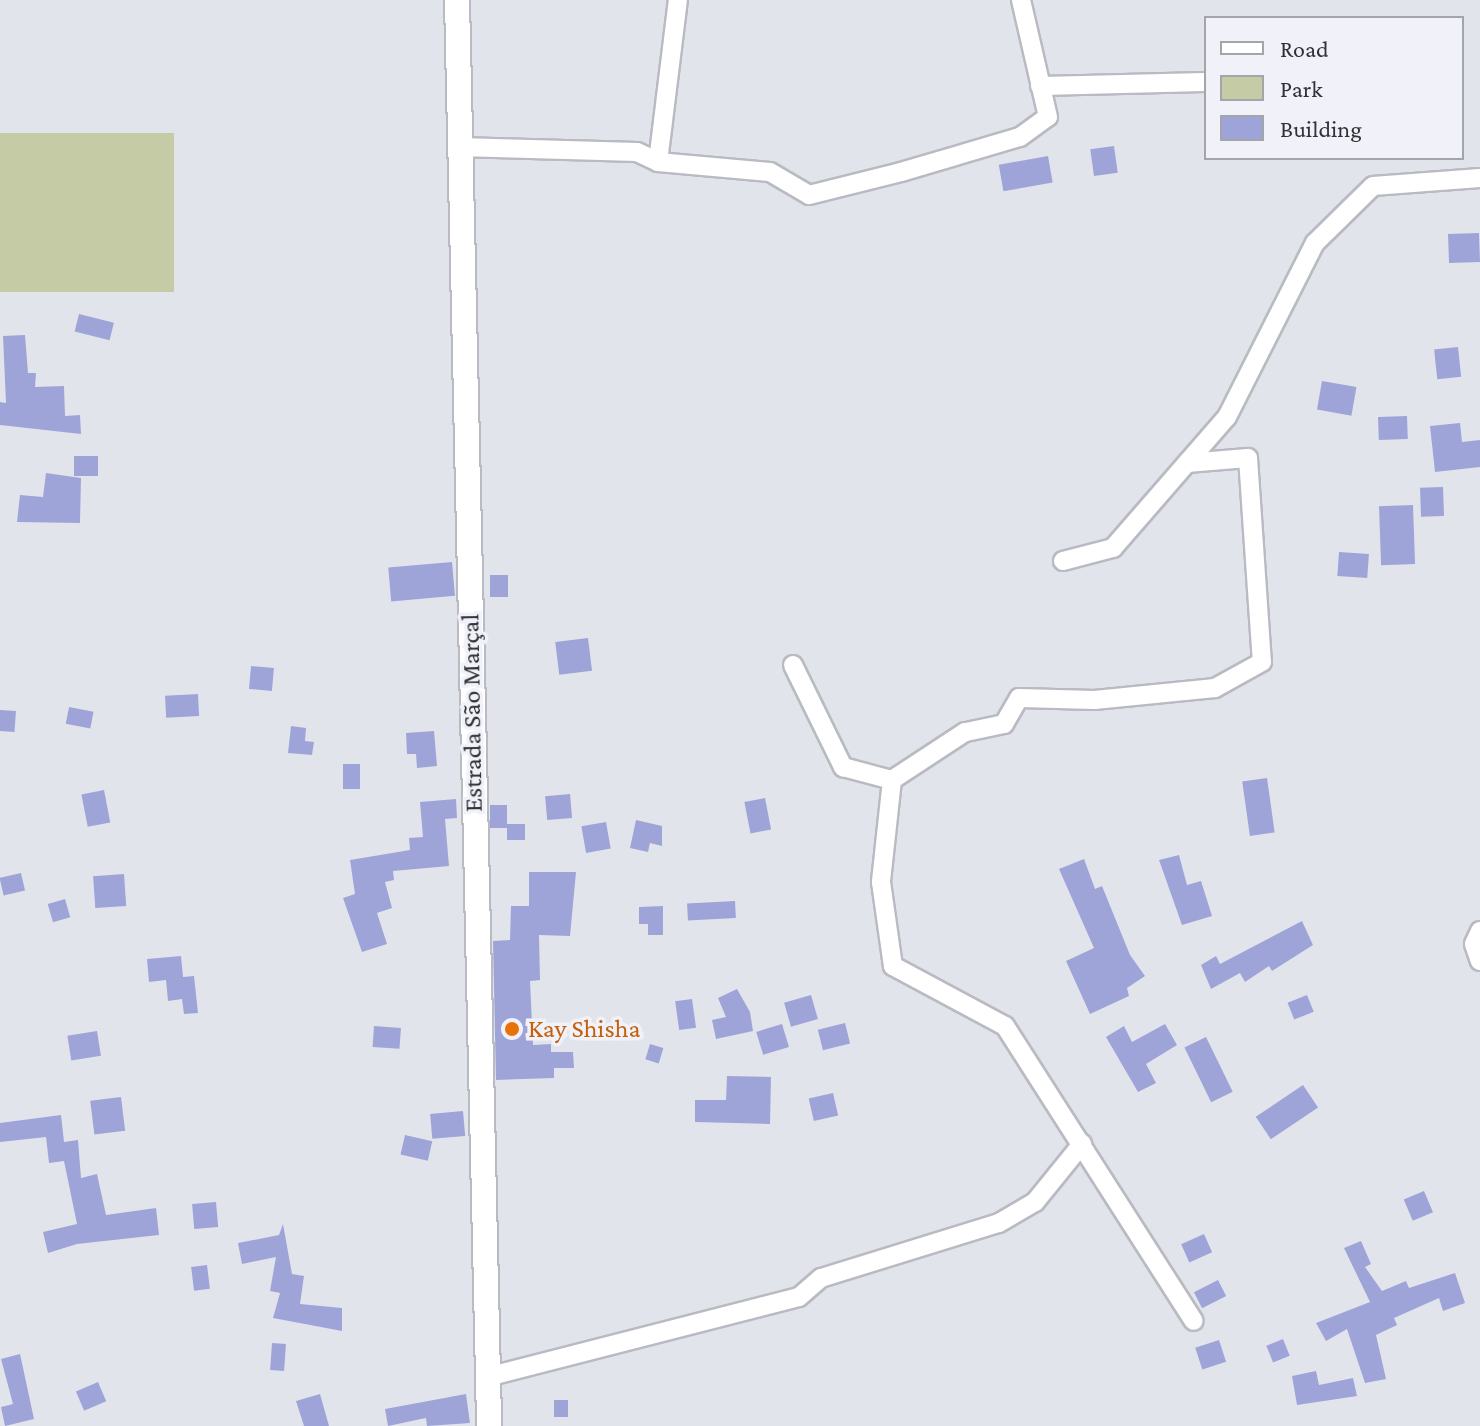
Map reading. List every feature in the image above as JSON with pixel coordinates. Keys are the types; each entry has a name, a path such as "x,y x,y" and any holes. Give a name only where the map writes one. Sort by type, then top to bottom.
{"street":[{"name":"Estrada São Marçal","path":"457,0 489,1426"},
{"path":"658,162 678,0"},
{"path":"459,147 637,152 658,162 770,172 809,195 1020,137 1048,117 1021,0"},
{"path":"1040,86 1204,82"},
{"path":"1063,561 1113,548 1227,417 1315,243 1373,186 1480,178"},
{"path":"793,665 843,767 892,780 965,732 1004,724 1019,698 1095,700 1215,688 1262,662 1248,458 1187,463"},
{"path":"892,780 881,882 893,966 1005,1026 1194,1321"},
{"path":"1480,931 1474,944 1480,961"},
{"path":"487,1377 799,1297 821,1278 999,1223 1035,1202 1082,1144"}],"green space":[{"path":"0,133 174,133 174,292 0,292"}],"building":[{"path":"1114,146 1118,173 1094,176 1090,149"},
{"path":"1048,156 1053,183 1003,191 999,165"},
{"path":"1479,233 1480,262 1449,263 1448,234"},
{"path":"79,314 114,323 110,340 75,331"},
{"path":"25,335 28,373 36,373 35,387 64,386 65,416 80,415 81,434 0,425 0,402 6,403 3,336"},
{"path":"1458,347 1461,377 1437,379 1434,350"},
{"path":"1322,381 1356,387 1351,416 1317,410"},
{"path":"1407,416 1408,439 1379,440 1378,417"},
{"path":"1460,423 1462,442 1480,440 1480,467 1435,472 1430,426"},
{"path":"74,456 98,456 98,476 74,476"},
{"path":"46,473 81,478 80,523 17,522 20,495 43,497"},
{"path":"1443,487 1444,516 1421,517 1420,488"},
{"path":"1413,505 1415,564 1381,565 1379,506"},
{"path":"1339,552 1369,554 1367,578 1337,576"},
{"path":"452,562 455,596 391,601 388,568"},
{"path":"490,575 508,575 508,597 490,597"},
{"path":"588,638 592,671 559,675 555,642"},
{"path":"251,666 274,668 272,691 249,689"},
{"path":"198,694 199,716 166,718 165,696"},
{"path":"69,707 94,712 90,728 66,724"},
{"path":"0,710 16,711 14,732 0,731"},
{"path":"291,726 306,728 305,741 314,742 312,755 288,753"},
{"path":"434,731 437,766 417,768 416,754 407,754 406,733"},
{"path":"343,764 360,764 360,789 343,789"},
{"path":"1267,778 1275,832 1250,836 1242,781"},
{"path":"104,790 110,822 88,827 81,794"},
{"path":"570,794 572,818 547,820 545,796"},
{"path":"765,798 771,829 750,833 744,802"},
{"path":"456,799 457,818 445,819 449,866 393,871 394,880 385,882 392,908 377,913 387,944 362,952 343,898 355,894 350,860 410,850 409,838 423,837 420,802"},
{"path":"490,805 507,805 507,828 490,828"},
{"path":"636,820 662,826 662,846 650,843 648,852 630,848"},
{"path":"606,822 611,849 586,853 581,826"},
{"path":"507,824 525,824 525,840 507,840"},
{"path":"1179,855 1187,885 1201,881 1212,916 1182,925 1159,860"},
{"path":"1084,859 1095,889 1102,886 1130,955 1145,976 1127,988 1129,996 1090,1014 1066,961 1094,948 1059,869"},
{"path":"529,872 576,872 570,936 539,935 540,980 530,981 533,1045 551,1044 551,1052 573,1052 574,1068 554,1068 554,1078 496,1080 493,941 510,940 511,906 529,906"},
{"path":"21,873 25,891 4,895 0,878"},
{"path":"124,874 126,906 95,908 93,876"},
{"path":"65,899 70,917 53,922 48,904"},
{"path":"735,901 736,918 688,920 687,904"},
{"path":"663,906 663,935 648,935 648,924 639,924 639,907"},
{"path":"1302,921 1313,945 1272,971 1269,966 1245,982 1240,973 1211,989 1201,965 1216,956 1220,964"},
{"path":"181,956 183,977 194,976 198,1013 184,1014 182,999 168,1001 166,980 149,982 147,959"},
{"path":"737,989 750,1012 753,1031 716,1039 712,1020 726,1017 718,998"},
{"path":"811,995 818,1019 791,1027 784,1003"},
{"path":"1307,995 1314,1012 1294,1020 1288,1003"},
{"path":"692,999 696,1028 679,1030 675,1001"},
{"path":"845,1023 850,1043 823,1050 818,1030"},
{"path":"782,1024 789,1047 763,1055 756,1032"},
{"path":"1165,1024 1177,1045 1146,1064 1156,1083 1138,1092 1106,1037 1124,1026 1132,1042"},
{"path":"374,1026 401,1028 399,1049 373,1047"},
{"path":"97,1031 101,1056 71,1060 67,1036"},
{"path":"1206,1037 1233,1092 1211,1102 1184,1048"},
{"path":"650,1044 663,1048 659,1063 645,1059"},
{"path":"727,1076 771,1077 770,1124 695,1122 695,1100 726,1100"},
{"path":"1303,1085 1318,1107 1271,1139 1256,1117"},
{"path":"833,1093 838,1115 814,1121 809,1099"},
{"path":"121,1097 125,1131 94,1135 90,1101"},
{"path":"463,1111 465,1136 432,1139 430,1114"},
{"path":"61,1115 64,1142 78,1140 81,1178 97,1174 106,1215 156,1208 159,1235 77,1244 48,1253 43,1232 77,1224 64,1161 49,1163 46,1137 0,1142 0,1123"},
{"path":"405,1135 432,1141 428,1161 401,1154"},
{"path":"1424,1191 1433,1212 1413,1221 1404,1200"},
{"path":"216,1202 218,1227 194,1229 192,1204"},
{"path":"283,1224 292,1274 304,1276 300,1304 342,1308 342,1331 273,1318 280,1293 270,1291 276,1257 242,1264 238,1243 279,1235"},
{"path":"1204,1234 1212,1252 1189,1262 1181,1244"},
{"path":"1361,1241 1371,1264 1365,1267 1382,1291 1406,1281 1409,1288 1455,1273 1465,1303 1443,1311 1439,1298 1394,1318 1397,1325 1376,1335 1386,1379 1365,1383 1347,1329 1326,1341 1316,1323 1370,1302 1344,1248"},
{"path":"207,1265 210,1289 194,1291 191,1267"},
{"path":"1218,1280 1226,1296 1202,1308 1194,1292"},
{"path":"1283,1339 1290,1356 1273,1362 1266,1346"},
{"path":"1219,1340 1226,1362 1202,1370 1195,1348"},
{"path":"272,1343 286,1344 284,1371 270,1370"},
{"path":"20,1354 34,1419 5,1426 1,1407 13,1404 1,1359"},
{"path":"1316,1371 1319,1385 1353,1378 1357,1396 1297,1405 1292,1376"},
{"path":"98,1382 106,1401 84,1411 76,1391"},
{"path":"320,1394 329,1426 304,1426 296,1401"},
{"path":"466,1394 470,1423 427,1426 426,1418 388,1426 385,1409"},
{"path":"554,1400 568,1400 568,1417 554,1417"}],"place":[{"name":"Kay Shisha","path":"512,1029"}]}
